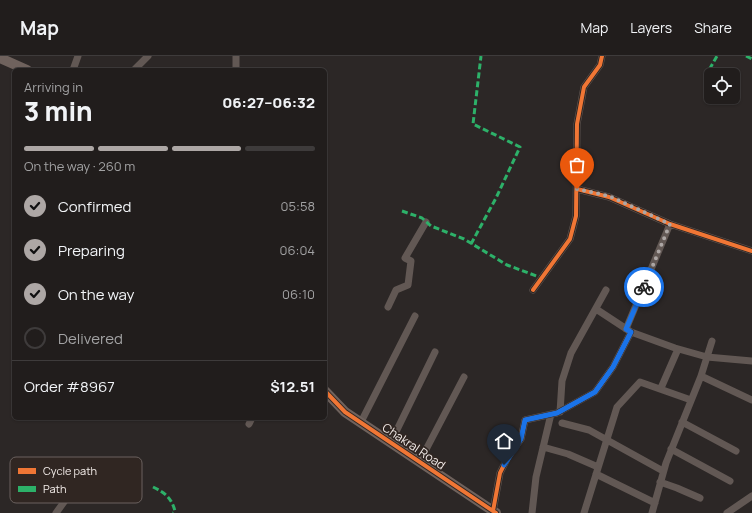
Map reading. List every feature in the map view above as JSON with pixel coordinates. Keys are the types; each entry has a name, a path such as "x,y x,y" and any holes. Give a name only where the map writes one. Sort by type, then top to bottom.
{"street":[{"path":"74,68 78,56"},
{"path":"136,68 148,56"},
{"path":"236,56 236,68"},
{"path":"533,290 570,239 576,216 577,124 584,87 600,65 602,56"},
{"path":"0,58 22,68"},
{"path":"577,189 609,196 670,224 752,251"},
{"path":"388,307 396,290 408,285 411,261 405,258 426,222"},
{"path":"495,512 500,473 508,457 521,439 525,420 560,412 595,392 613,367 629,331 670,224"},
{"path":"560,412 562,381 571,354 606,290"},
{"path":"596,309 629,331 678,349 707,357 752,361"},
{"path":"361,422 415,316"},
{"path":"655,512 655,503 660,482 671,449 701,376 712,341"},
{"path":"661,388 678,349"},
{"path":"392,442 434,352"},
{"path":"701,376 752,400"},
{"path":"420,461 464,377"},
{"path":"584,513 617,407 640,382 661,388 691,400"},
{"name":"Chakral Road","path":"327,393 345,412 495,512"},
{"path":"532,513 536,477 551,414"},
{"path":"682,422 736,451"},
{"path":"562,423 589,430 664,471"},
{"path":"542,447 568,454 655,503"},
{"path":"671,449 730,480"},
{"path":"660,482 700,498"},
{"path":"727,513 752,496"},
{"path":"56,513 63,503"}],"marked path":[{"path":"471,244 496,198 520,147 473,124 481,56"},
{"path":"710,68 717,56"},
{"path":"746,56 752,59"},
{"path":"402,211 422,218 431,226 464,239 507,265 542,278"},
{"path":"153,487 169,499 175,511 173,513"}],"cycle path":[{"path":"533,290 570,239 576,216 577,124 584,87 600,65 602,56"},
{"path":"577,189 609,197 670,224 752,251"},
{"path":"493,511 500,473 508,457 521,439 525,420 557,413 595,392 613,367 631,332"},
{"path":"327,393 345,412 496,513"}],"way so far":[{"path":"577,189 609,196 670,224 644,287"}],"route":[{"path":"504,465 521,439 525,420 557,413 595,392 613,367 631,332 626,329 644,287"}]}
